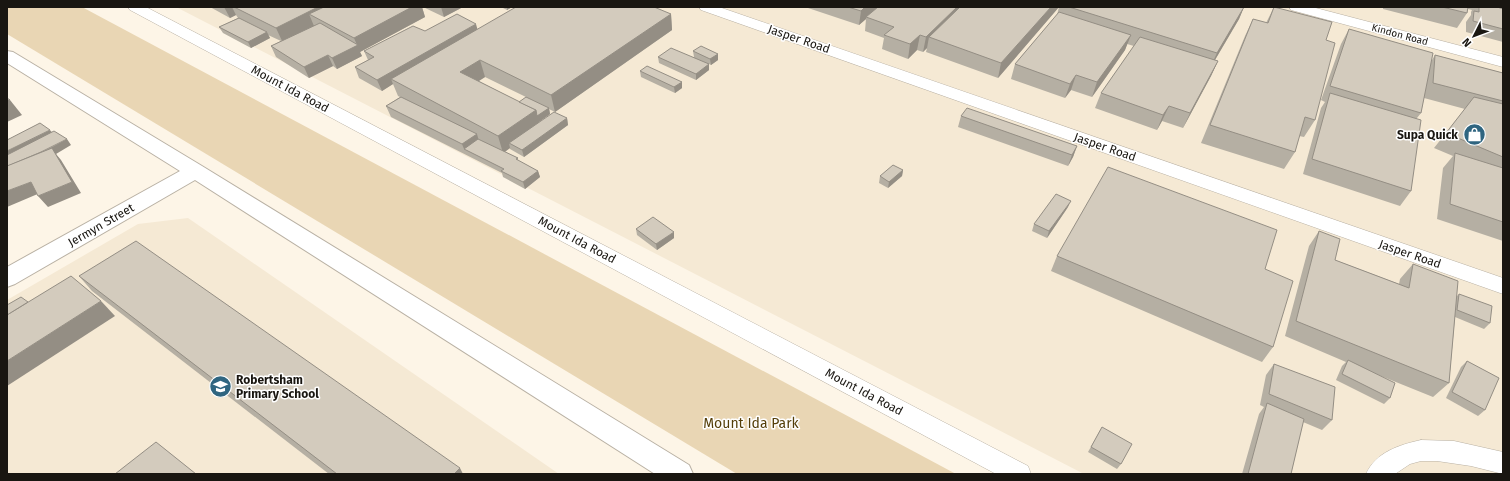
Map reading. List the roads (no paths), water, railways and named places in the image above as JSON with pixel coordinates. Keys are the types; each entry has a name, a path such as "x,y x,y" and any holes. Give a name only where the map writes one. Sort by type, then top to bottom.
{"street":[{"path":"7,56 195,171 679,474"},
{"name":"Jermyn Street","path":"7,278 195,171"}],"lane":[{"name":"Mount Ida Road","path":"135,7 1019,474"},
{"name":"Jasper Road","path":"706,7 1503,286"},
{"name":"Kindon Road","path":"1296,7 1503,62"},
{"path":"1378,474 1397,457 1414,451 1434,449 1459,452 1503,463"}],"place":[{"name":"Supa Quick","path":"1474,135"},
{"name":"Robertsham Primary School","path":"220,387"}],"park label":[{"name":"Mount Ida Park","path":"751,423"}]}
